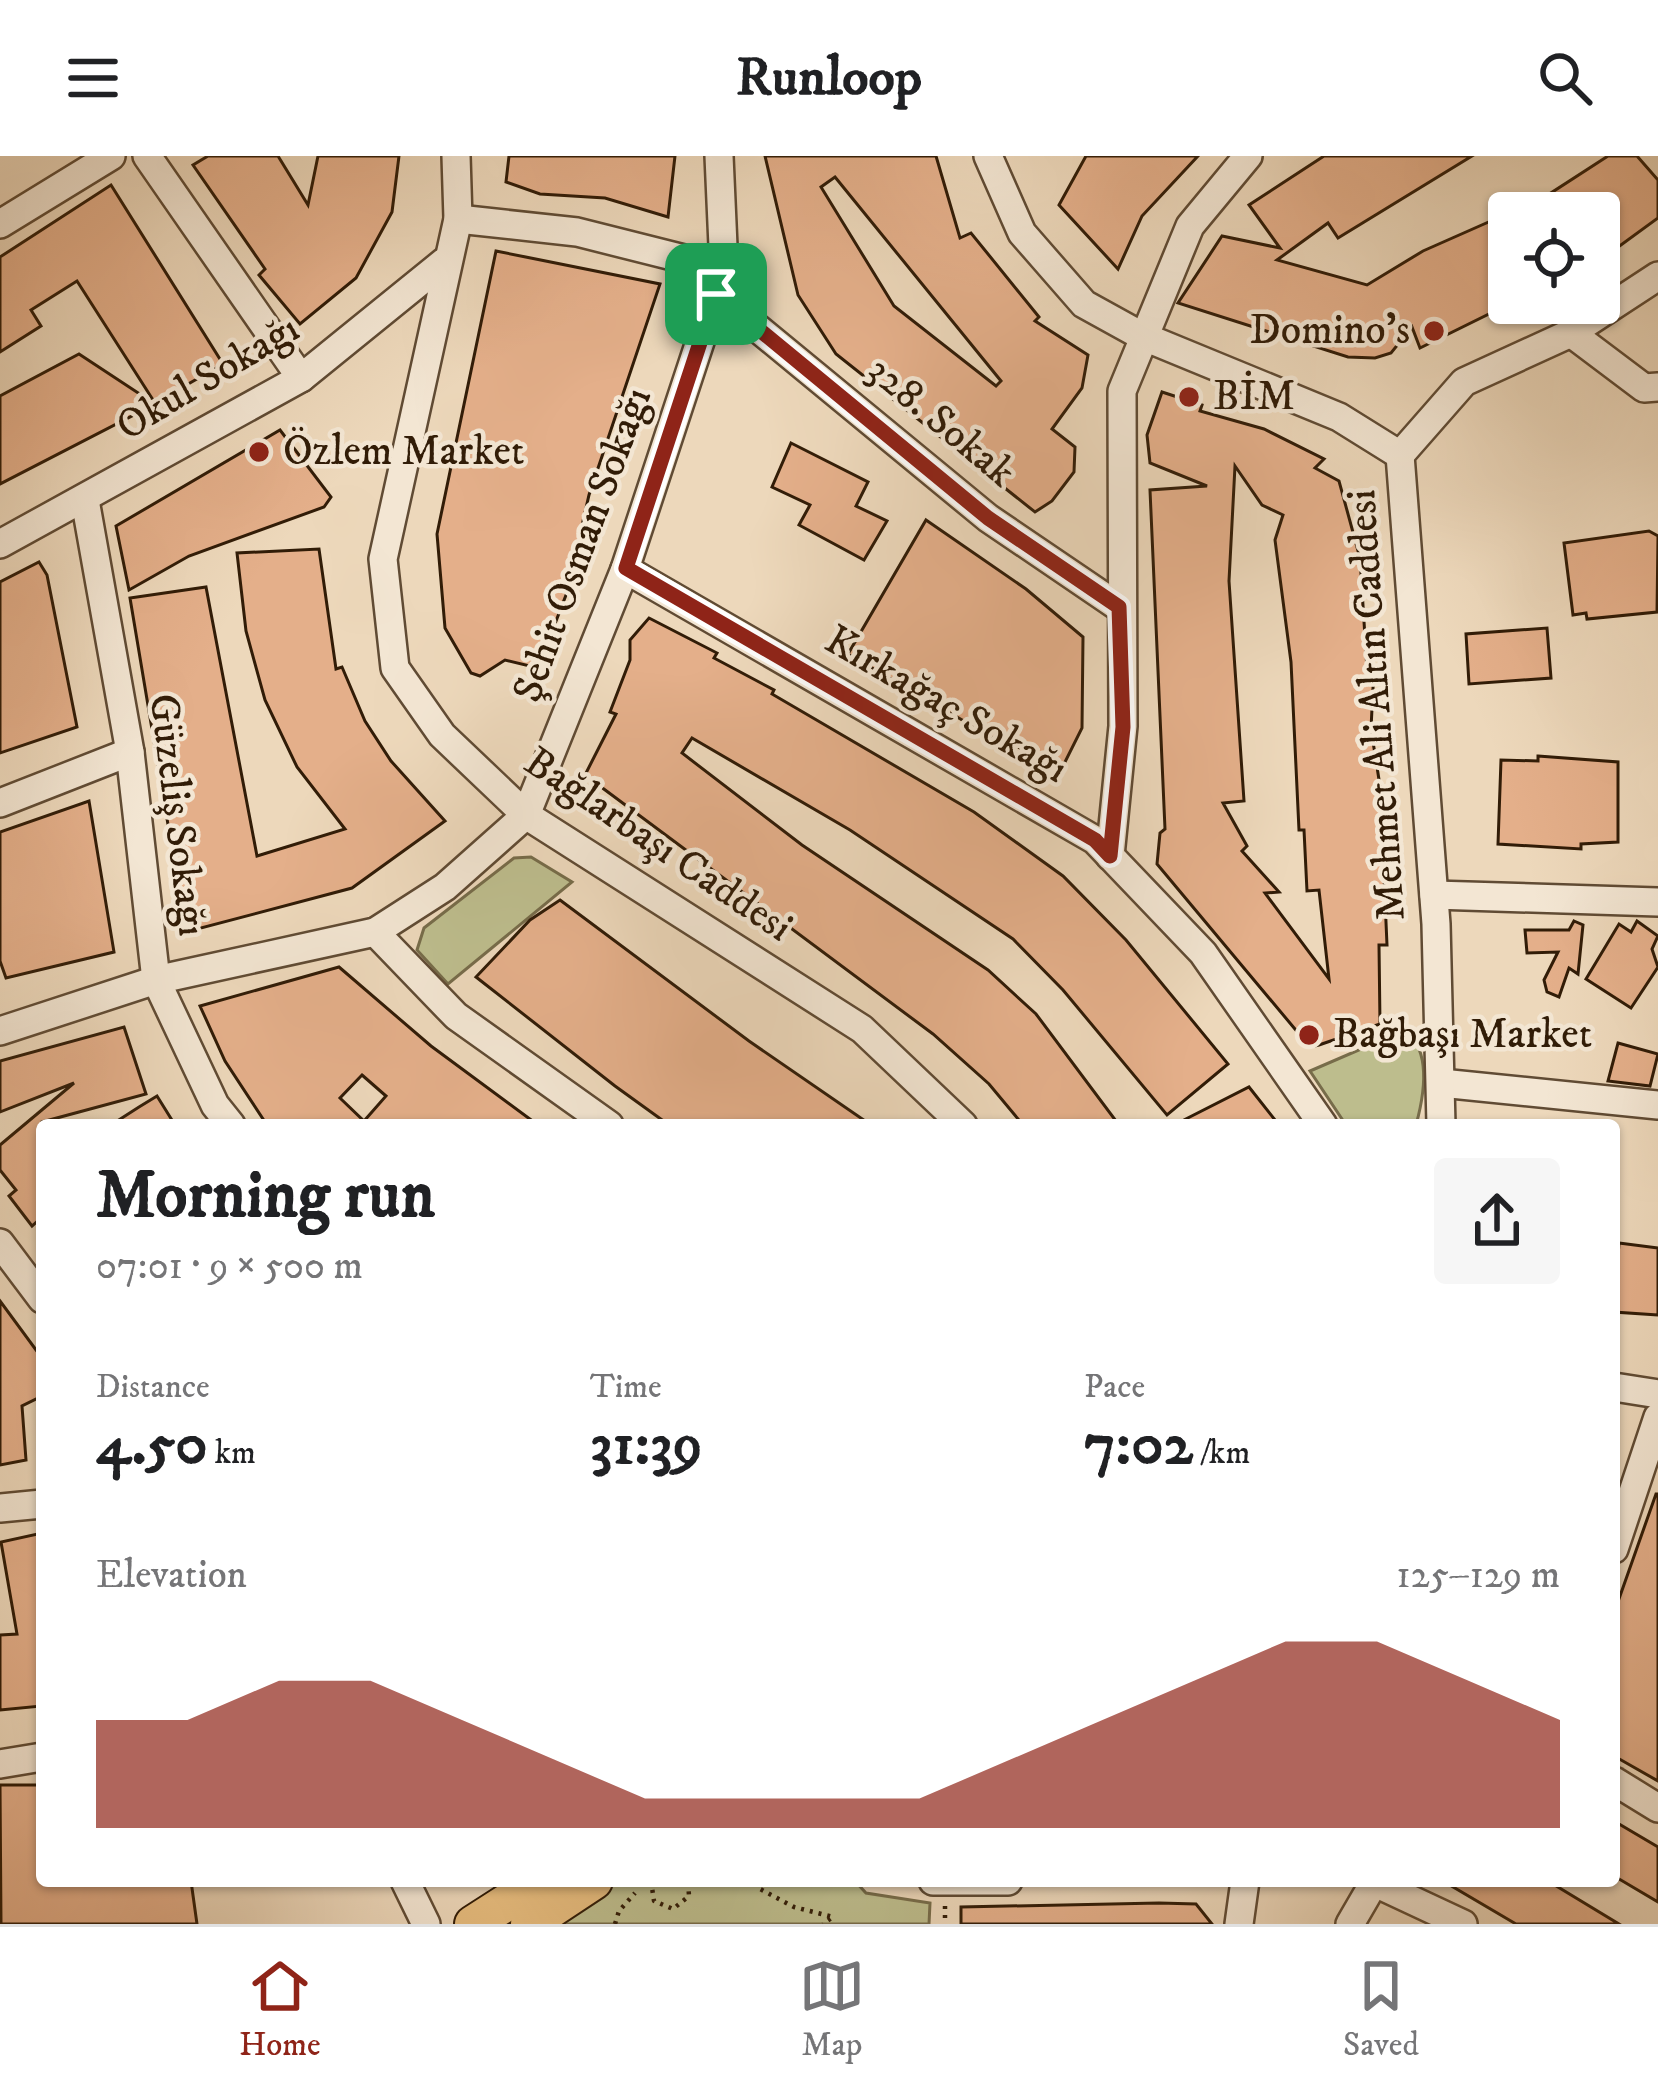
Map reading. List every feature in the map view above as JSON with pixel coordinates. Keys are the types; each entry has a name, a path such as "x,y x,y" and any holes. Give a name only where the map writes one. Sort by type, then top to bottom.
{"main road":[{"path":"473,1924 531,1887"},
{"path":"529,1924 585,1887"}],"street":[{"path":"0,224 111,156"},
{"path":"147,156 301,378"},
{"name":"Bağlarbaşı Caddesi","path":"456,156 458,219 444,262 382,559 395,668 442,736 526,815 862,1029 957,1119"},
{"name":"Şehit Osman Sokağı","path":"0,1031 156,980 375,932 445,887 526,815 626,568 720,281 719,156"},
{"path":"988,156 1022,232 1084,304 1142,336 1339,417 1400,455"},
{"path":"1110,856 1123,727 1119,607 1122,391 1190,226 1248,156"},
{"path":"458,219 577,232 720,281"},
{"name":"Okul Sokağı","path":"0,544 301,378 444,262"},
{"name":"Mehmet Ali Altın Caddesi","path":"1441,1119 1434,895 1400,455 1464,382 1571,333 1658,276"},
{"name":"328. Sokak","path":"720,281 988,518 1119,607"},
{"path":"1571,333 1644,388 1658,387"},
{"name":"Güzeliş Sokağı","path":"85,500 130,752 156,980 214,1105 226,1119"},
{"name":"Kırkağaç Sokağı","path":"626,568 1095,840 1203,953 1318,1119"},
{"path":"0,803 130,752"},
{"path":"1434,895 1658,902"},
{"path":"375,932 456,1016 601,1119"},
{"path":"1442,1083 1658,1105"},
{"path":"0,1243 36,1291"},
{"path":"1620,1389 1658,1394"},
{"path":"1620,1532 1658,1418"},
{"path":"0,1508 36,1505"},
{"path":"0,1764 36,1758"},
{"path":"1620,1785 1658,1808"},
{"path":"408,1887 426,1924"},
{"path":"1239,1924 1245,1887"},
{"path":"1350,1924 1370,1887"},
{"path":"1386,1887 1463,1924"}],"path":[{"path":"628,1887 635,1893"},
{"path":"650,1887 658,1905 673,1909 686,1901 687,1887"},
{"path":"760,1887 794,1907 833,1917 824,1924"},
{"path":"615,1924 619,1911 635,1893 650,1892"}],"green space":[{"path":"531,857 572,882 448,984 417,950 424,928 514,858"},
{"path":"1405,1030 1414,1039 1422,1062 1417,1119 1342,1119 1310,1071"},
{"path":"595,1887 860,1887 866,1893 930,1903 929,1924 537,1924"}],"building":[{"path":"208,156 278,156 308,205 318,156 399,156 392,212 356,278 300,324 259,275 265,269 193,165"},
{"path":"509,156 675,156 668,217 605,198 540,194 506,182"},
{"path":"765,156 936,156 960,238 971,233 1039,317 1035,321 1088,355 1082,388 1052,429 1075,447 1074,472 1052,501 1035,512 836,354 798,295","holes":["835,177 1001,381 996,386 894,306 821,187"]},
{"path":"1086,156 1198,156 1142,216 1118,269 1059,205"},
{"path":"1324,156 1472,156 1338,238 1328,223 1277,260 1367,285 1423,251 1488,222 1488,314 1420,348 1412,327 1391,353 1375,358 1348,357 1178,303 1222,236 1280,248 1249,205"},
{"path":"1608,156 1637,156 1658,180 1658,218 1620,246 1620,192 1552,192"},
{"path":"111,185 223,364 155,403 77,281 31,310 41,326 0,352 0,257"},
{"path":"496,251 660,284 589,495 566,595 538,668 505,660 480,676 471,673 445,628 437,534"},
{"path":"79,354 155,404 0,484 0,396"},
{"path":"1162,392 1202,405 1200,411 1264,429 1324,459 1315,468 1339,481 1360,558 1367,669 1374,668 1371,729 1380,786 1387,945 1379,945 1380,1024 1319,1045 1310,1047 1157,864 1160,833 1165,829 1150,490 1207,486 1150,463 1147,435","holes":["1235,466 1262,505 1283,515 1275,540 1291,662 1299,830 1304,830 1307,891 1319,890 1329,979 1265,893 1279,892 1242,851 1247,846 1223,803 1244,801 1229,581"]},
{"path":"280,430 331,497 324,507 189,556 129,590 116,526"},
{"path":"791,443 868,482 856,506 887,521 864,560 799,525 810,505 772,487"},
{"path":"926,520 1026,589 1083,637 1082,728 1059,774 1005,738 1002,743 848,654"},
{"path":"1649,531 1658,536 1657,612 1587,619 1586,613 1573,615 1564,543"},
{"path":"319,549 336,669 342,667 365,721 391,761 445,821 352,888 186,932 130,598 206,587 257,856 345,829 297,767 265,700 246,631 237,553"},
{"path":"39,562 47,575 77,727 0,753 0,582"},
{"path":"649,618 717,653 714,658 774,690 772,694 974,812 1063,876 1126,940 1228,1064 1167,1115 1063,990 1013,939 850,830 692,738 682,753 802,845 988,970 1036,1014 1115,1119 1018,1119 989,1084 933,1034 585,775 616,714 610,712 630,660 630,640"},
{"path":"1547,628 1551,678 1469,684 1466,634"},
{"path":"1538,756 1618,762 1618,842 1581,844 1581,849 1498,844 1501,760 1538,761"},
{"path":"89,801 114,952 6,978 0,961 0,832"},
{"path":"560,900 862,1119 661,1119 476,977 530,920"},
{"path":"1574,921 1583,925 1578,974 1569,968 1559,997 1547,992 1544,980 1558,952 1527,953 1525,930 1569,930"},
{"path":"1637,921 1658,936 1652,949 1658,967 1631,1008 1586,979 1619,924 1631,932"},
{"path":"339,967 431,1046 530,1119 366,1119 386,1096 362,1075 340,1098 362,1119 263,1119 225,1061 200,1006"},
{"path":"124,1027 146,1094 53,1119 36,1119 36,1222 32,1226 9,1196 16,1190 0,1170 0,1145 74,1083 0,1112 0,1061"},
{"path":"1618,1043 1658,1054 1650,1086 1608,1081"},
{"path":"1249,1087 1274,1119 1186,1119"},
{"path":"157,1096 171,1119 120,1119"},
{"path":"1620,1243 1658,1248 1658,1315 1620,1312"},
{"path":"0,1301 36,1350 36,1399 22,1406 26,1460 0,1465"},
{"path":"1658,1494 1658,1781 1620,1759 1620,1596"},
{"path":"36,1534 36,1707 0,1710 0,1635 17,1634 1,1542"},
{"path":"0,1785 36,1785 36,1887 192,1887 197,1924 1,1924"},
{"path":"1620,1825 1658,1847 1658,1902 1620,1880"},
{"path":"1453,1887 1558,1887 1619,1924 1516,1924"},
{"path":"1196,1904 1212,1924 961,1924 961,1907"}],"place":[{"name":"Domino's","path":"1434,331"},
{"name":"BİM","path":"1189,397"},
{"name":"Özlem Market","path":"259,452"},
{"name":"Bağbaşı Market","path":"1309,1035"}],"route":[{"path":"716,294 988,518 1119,607 1123,727 1110,856 1095,840 626,568 716,294"}]}
